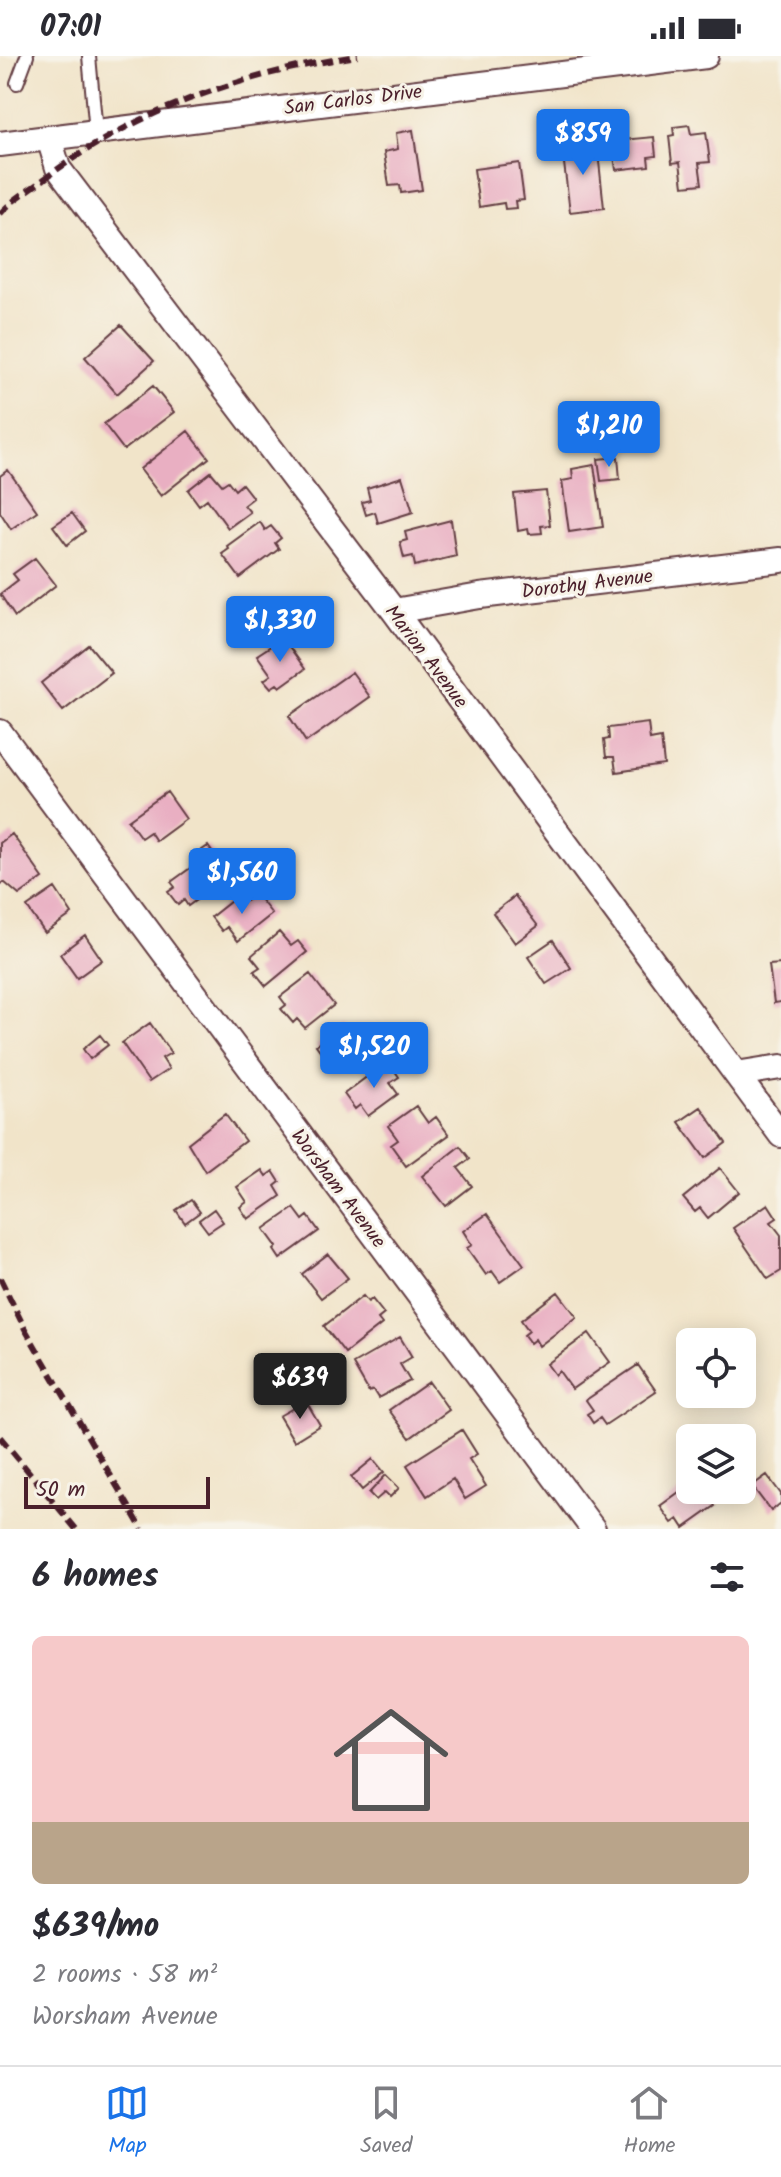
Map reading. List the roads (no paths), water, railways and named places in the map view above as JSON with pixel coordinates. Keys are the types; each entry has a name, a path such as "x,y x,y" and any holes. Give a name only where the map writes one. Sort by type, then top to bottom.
{"street":[{"name":"San Carlos Drive","path":"0,144 706,56"},
{"name":"Marion Avenue","path":"49,138 58,168 394,611 781,1135"},
{"name":"Dorothy Avenue","path":"394,611 480,596 781,560"},
{"name":"Worsham Avenue","path":"0,732 593,1529"},
{"path":"736,1074 781,1067"}],"lane":[{"path":"17,83 27,56"},
{"path":"89,56 96,132"}],"railway":[{"path":"0,214 79,155 153,114 233,84 358,56"},
{"path":"0,1278 25,1329 142,1529"},
{"path":"0,1437 76,1529"}]}
